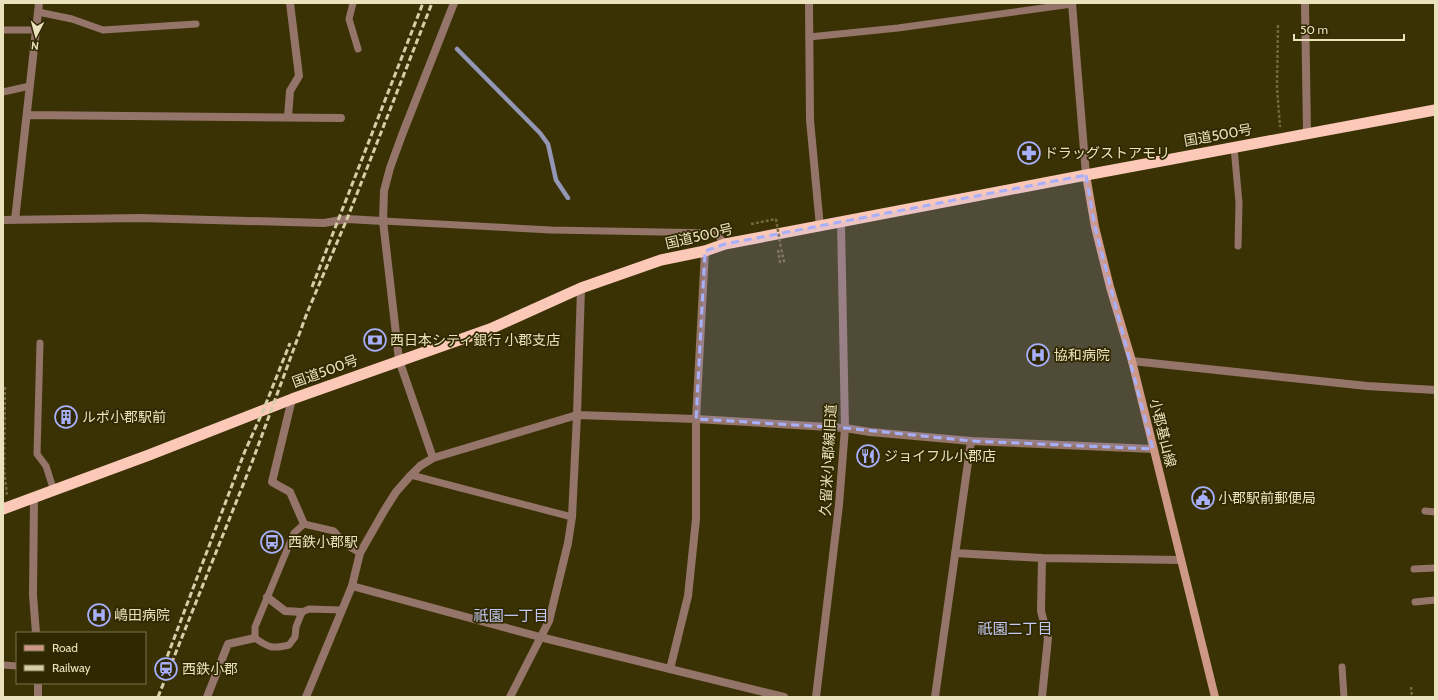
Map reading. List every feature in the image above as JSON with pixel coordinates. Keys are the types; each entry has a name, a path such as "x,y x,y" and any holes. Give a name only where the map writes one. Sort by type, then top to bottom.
{"highway":[{"name":"国道500号","path":"3,508 54,491 292,399 490,329 581,288 661,260 705,251 724,244 1435,110"}],"main road":[{"name":"小郡基山線","path":"1086,175 1095,228 1110,287 1132,361 1215,697"}],"street":[{"path":"14,220 39,3"},
{"path":"288,117 290,91 299,76 290,3"},
{"path":"433,458 399,360 383,221 384,191 390,168 454,3"},
{"path":"809,3 810,120 820,227"},
{"path":"1072,3 1086,175"},
{"path":"1305,3 1307,134"},
{"path":"27,115 341,118"},
{"path":"3,220 140,218 324,223 347,219 383,221"},
{"name":"久留米小郡線旧道","path":"816,697 839,505 844,428 841,223"},
{"path":"670,668 688,596 696,519 696,420 705,251"},
{"path":"510,697 549,621 568,543 572,517 581,288"},
{"path":"1132,361 1367,386 1435,390"},
{"path":"292,399 272,482 290,492 304,524"},
{"path":"306,697 352,586 360,553 392,498 411,475 433,458 577,415 844,428 870,432 971,441 1153,449"},
{"path":"935,697 971,441"},
{"path":"34,498 33,595 36,632"},
{"path":"955,553 1042,558 1181,560"},
{"path":"1042,558 1041,611 1048,638 1042,697"},
{"path":"352,586 540,637 784,697"},
{"path":"267,597 285,611 302,612"},
{"path":"207,697 228,644 255,638"},
{"path":"38,684 38,697"}],"lane":[{"path":"353,3 349,19 358,49"},
{"path":"809,37 898,28 1072,3"},
{"path":"38,12 72,19 103,30 196,24"},
{"path":"3,30 36,30"},
{"path":"3,92 30,86"},
{"path":"1234,147 1239,203 1238,246"},
{"path":"383,221 551,230 716,233 724,244"},
{"path":"40,343 37,454 46,466 54,491"},
{"path":"411,475 572,517"},
{"path":"1425,511 1435,512"},
{"path":"341,610 309,609 302,612 296,627 295,637 289,645 276,648 264,644 255,638 255,627 294,533 304,524 334,531 346,545 360,553"},
{"path":"1414,569 1435,568"},
{"path":"1415,602 1435,600"},
{"path":"3,665 16,666"},
{"path":"1342,667 1344,697"}],"path":[{"path":"1278,26 1277,87 1280,127"},
{"path":"751,224 776,219 784,261 780,262 778,250"},
{"path":"5,388 4,469 7,496"},
{"path":"1411,687 1412,697"}],"highlighted area":[{"path":"1086,175 1095,227 1153,449 971,441 845,428 696,419 705,251 725,244"}],"waterway":[{"path":"457,49 540,133 548,144 556,180 568,198"}],"railway":[{"path":"312,287 423,3"},
{"path":"158,697 251,465 307,313 347,219 432,3"},
{"path":"164,665 245,451 263,411 290,343"}],"place":[{"name":"ドラッグストアモリ","path":"1029,153"},
{"name":"西日本シティ銀行 小郡支店","path":"375,340"},
{"name":"協和病院","path":"1038,355"},
{"name":"ルポ小郡駅前","path":"66,417"},
{"name":"ジョイフル小郡店","path":"868,456"},
{"name":"小郡駅前郵便局","path":"1203,498"},
{"name":"西鉄小郡駅","path":"272,542"},
{"name":"嶋田病院","path":"99,615"},
{"name":"西鉄小郡","path":"166,669"}],"district":[{"name":"祇園一丁目","path":"511,616"},
{"name":"祇園二丁目","path":"1015,629"}]}
